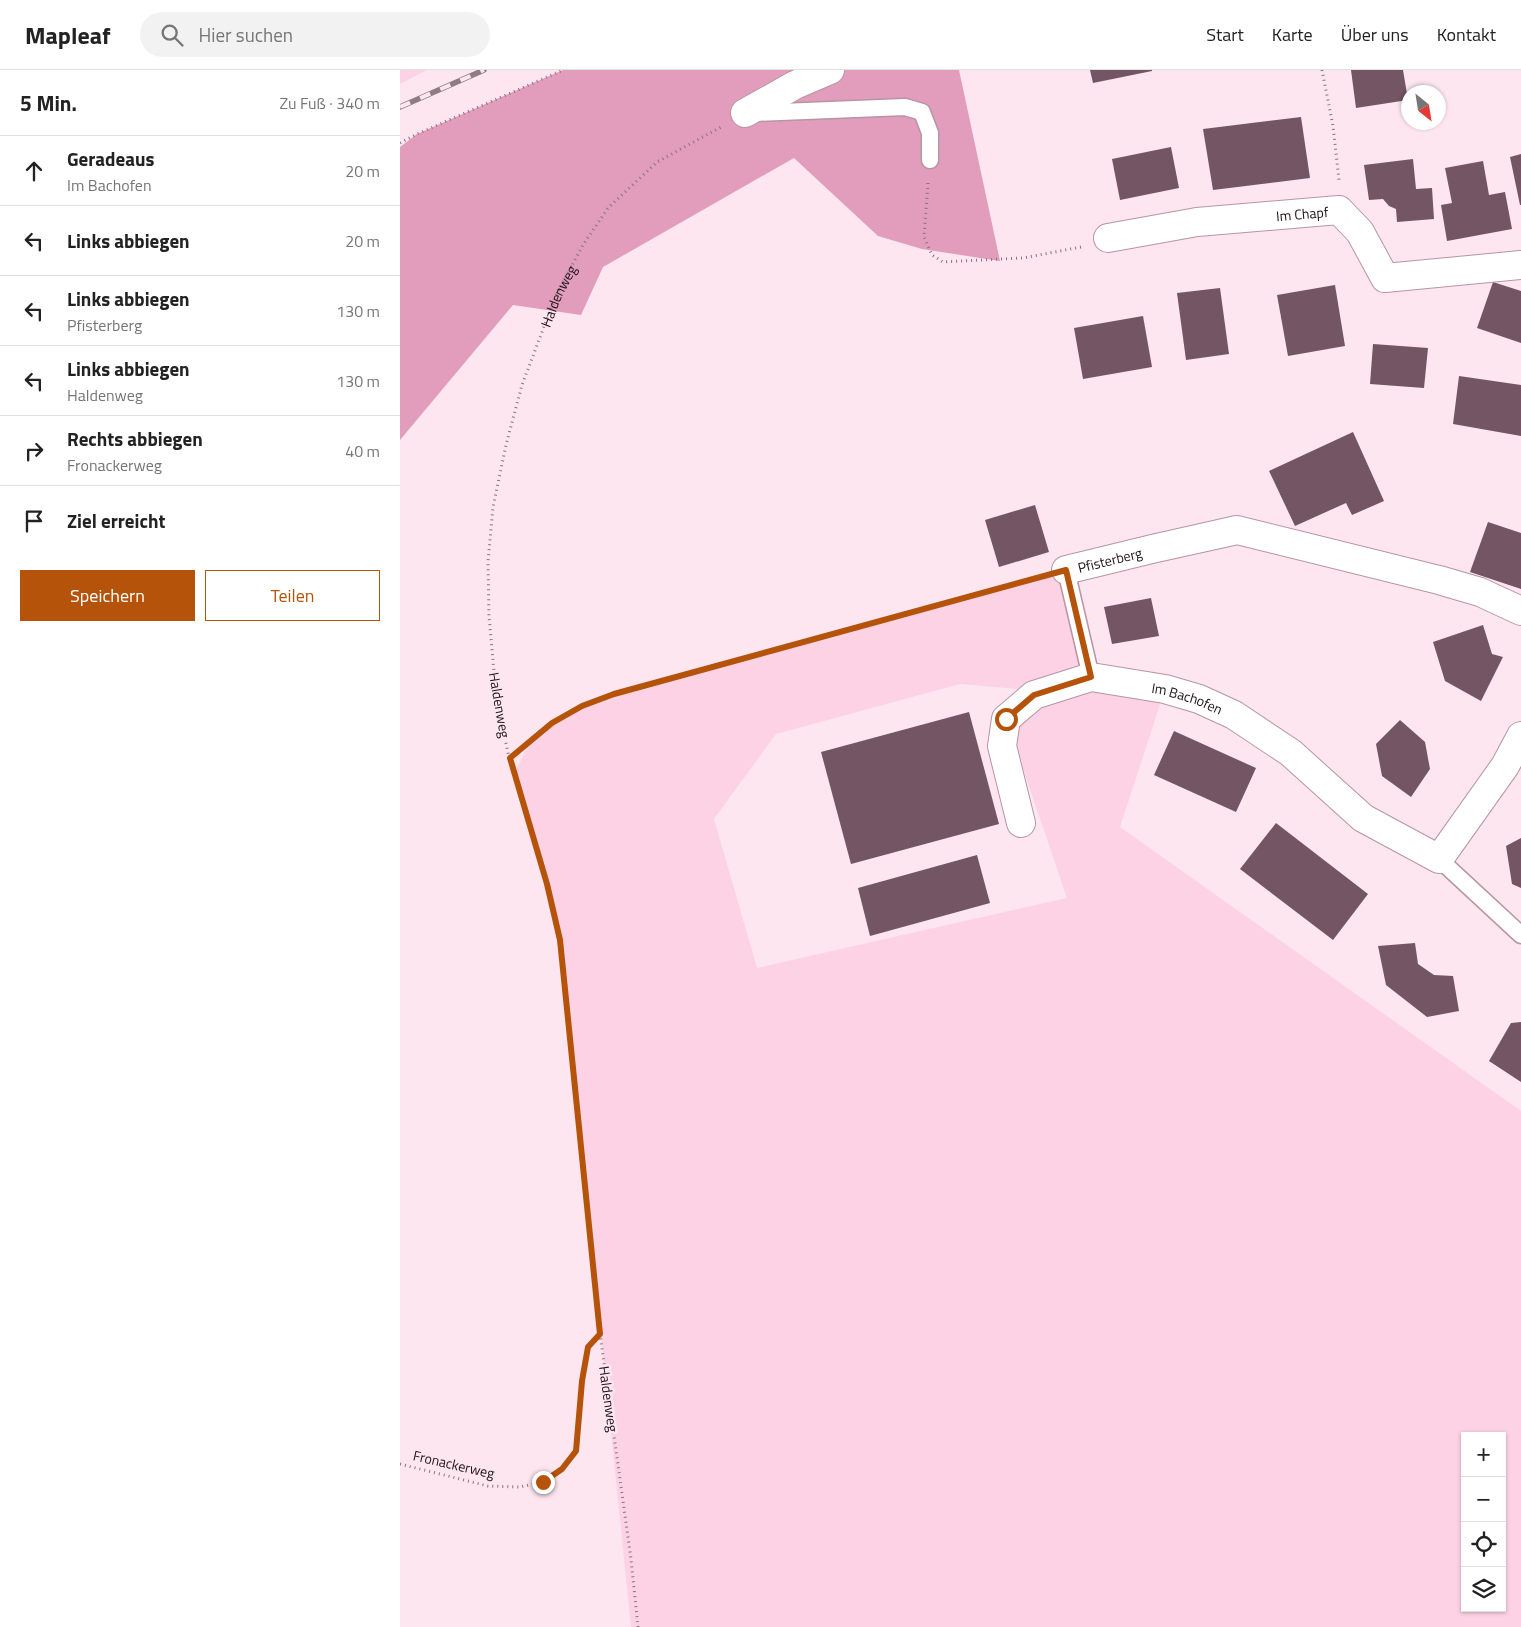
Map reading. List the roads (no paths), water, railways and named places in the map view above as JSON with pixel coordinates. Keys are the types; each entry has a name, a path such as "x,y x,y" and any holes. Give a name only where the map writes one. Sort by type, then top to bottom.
{"street":[{"path":"745,113 795,85 830,70"},
{"name":"Im Chapf","path":"1108,238 1198,222 1339,210 1360,232 1385,278 1521,264"},
{"name":"Pfisterberg","path":"1066,570 1237,530 1439,580 1480,592 1521,611"},
{"name":"Im Bachofen","path":"1021,823 1002,746 1006,719 1034,695 1091,677 1165,689 1199,699 1234,715 1291,753 1363,818 1439,859"},
{"path":"1439,859 1505,766 1521,736"}],"lane":[{"path":"745,113 905,107 922,112 930,133 930,160"},
{"path":"1066,570 1091,677"},
{"name":"Im Bachofen","path":"1439,859 1521,935"}],"railway":[{"path":"400,107 484,70"}]}
